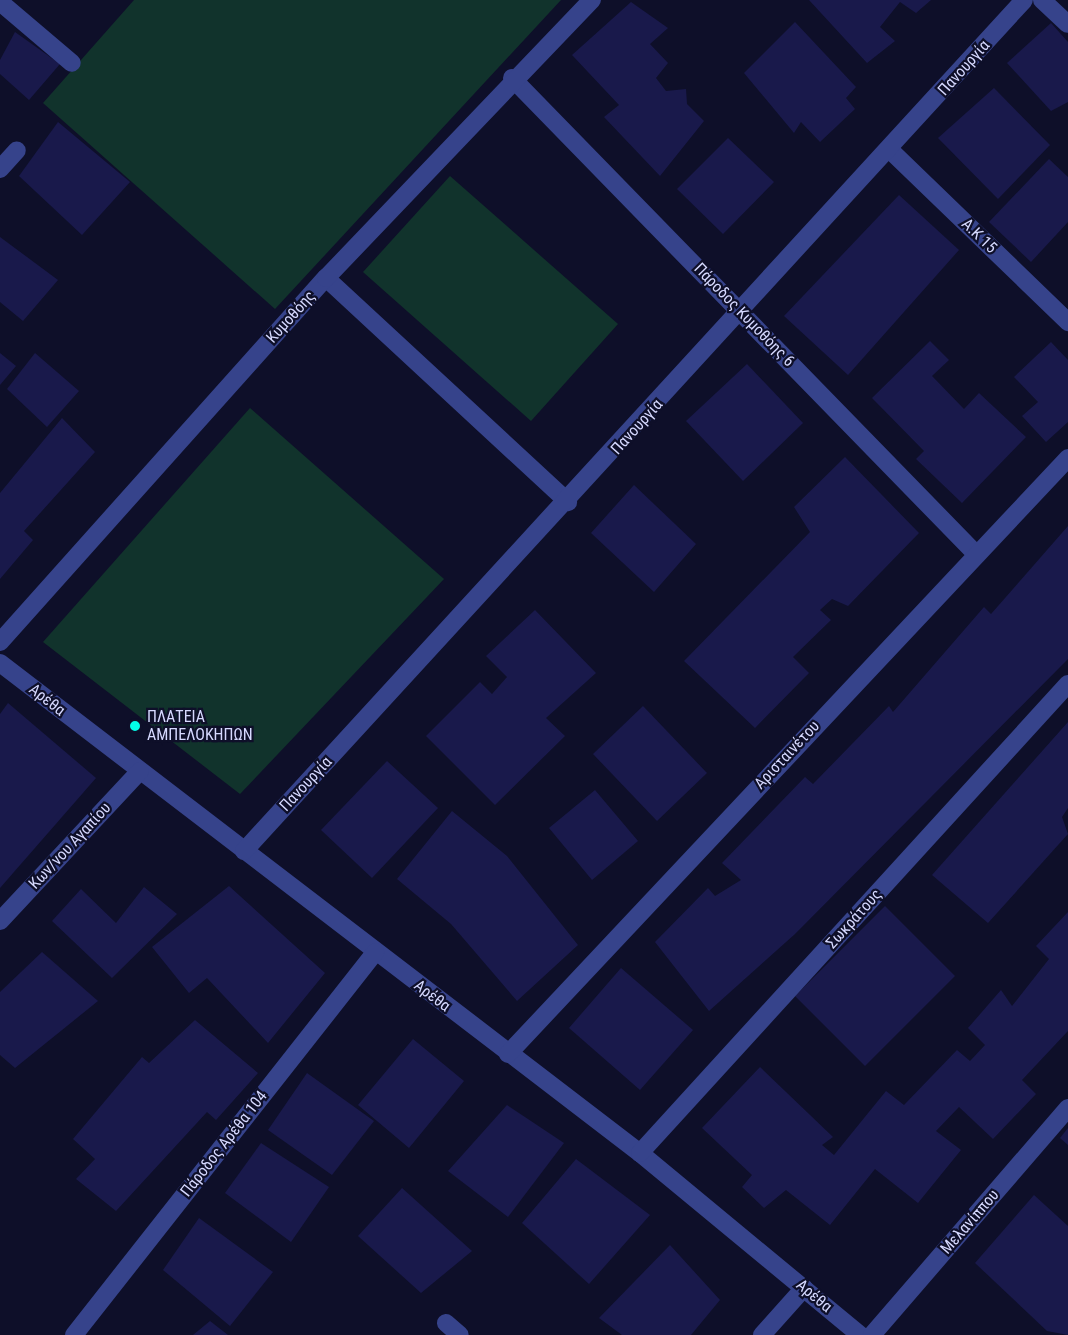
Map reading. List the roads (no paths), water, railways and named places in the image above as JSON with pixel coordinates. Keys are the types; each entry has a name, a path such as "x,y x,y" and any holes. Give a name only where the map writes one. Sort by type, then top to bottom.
{"street":[{"name":"Κυμοθόης","path":"0,642 326,278 512,78 592,0"},
{"name":"Πανουργία","path":"244,851 568,502 1024,0"},
{"path":"1042,0 1068,24"},
{"path":"0,2 72,63"},
{"name":"Πάροδος Κυμοθόης 6","path":"512,78 975,553"},
{"path":"0,169 17,150"},
{"name":"Α.Κ 15","path":"890,150 1068,322"},
{"path":"326,278 568,502"},
{"name":"Αρισταινέτου","path":"508,1054 975,553 1068,458"},
{"name":"Αρέθα","path":"0,663 640,1153 860,1335"},
{"name":"Σωκράτους","path":"640,1153 1068,684"},
{"name":"Κων/νου Αγαπίου","path":"0,921 140,771"},
{"name":"Πάροδος Αρέθα 104","path":"74,1335 375,952"},
{"name":"Μελανίππου","path":"872,1335 1068,1108"},
{"path":"762,1335 804,1288"}],"place":[{"name":"ΠΛΑΤΕΙΑ ΑΜΠΕΛΟΚΗΠΩΝ","path":"135,726"}]}
